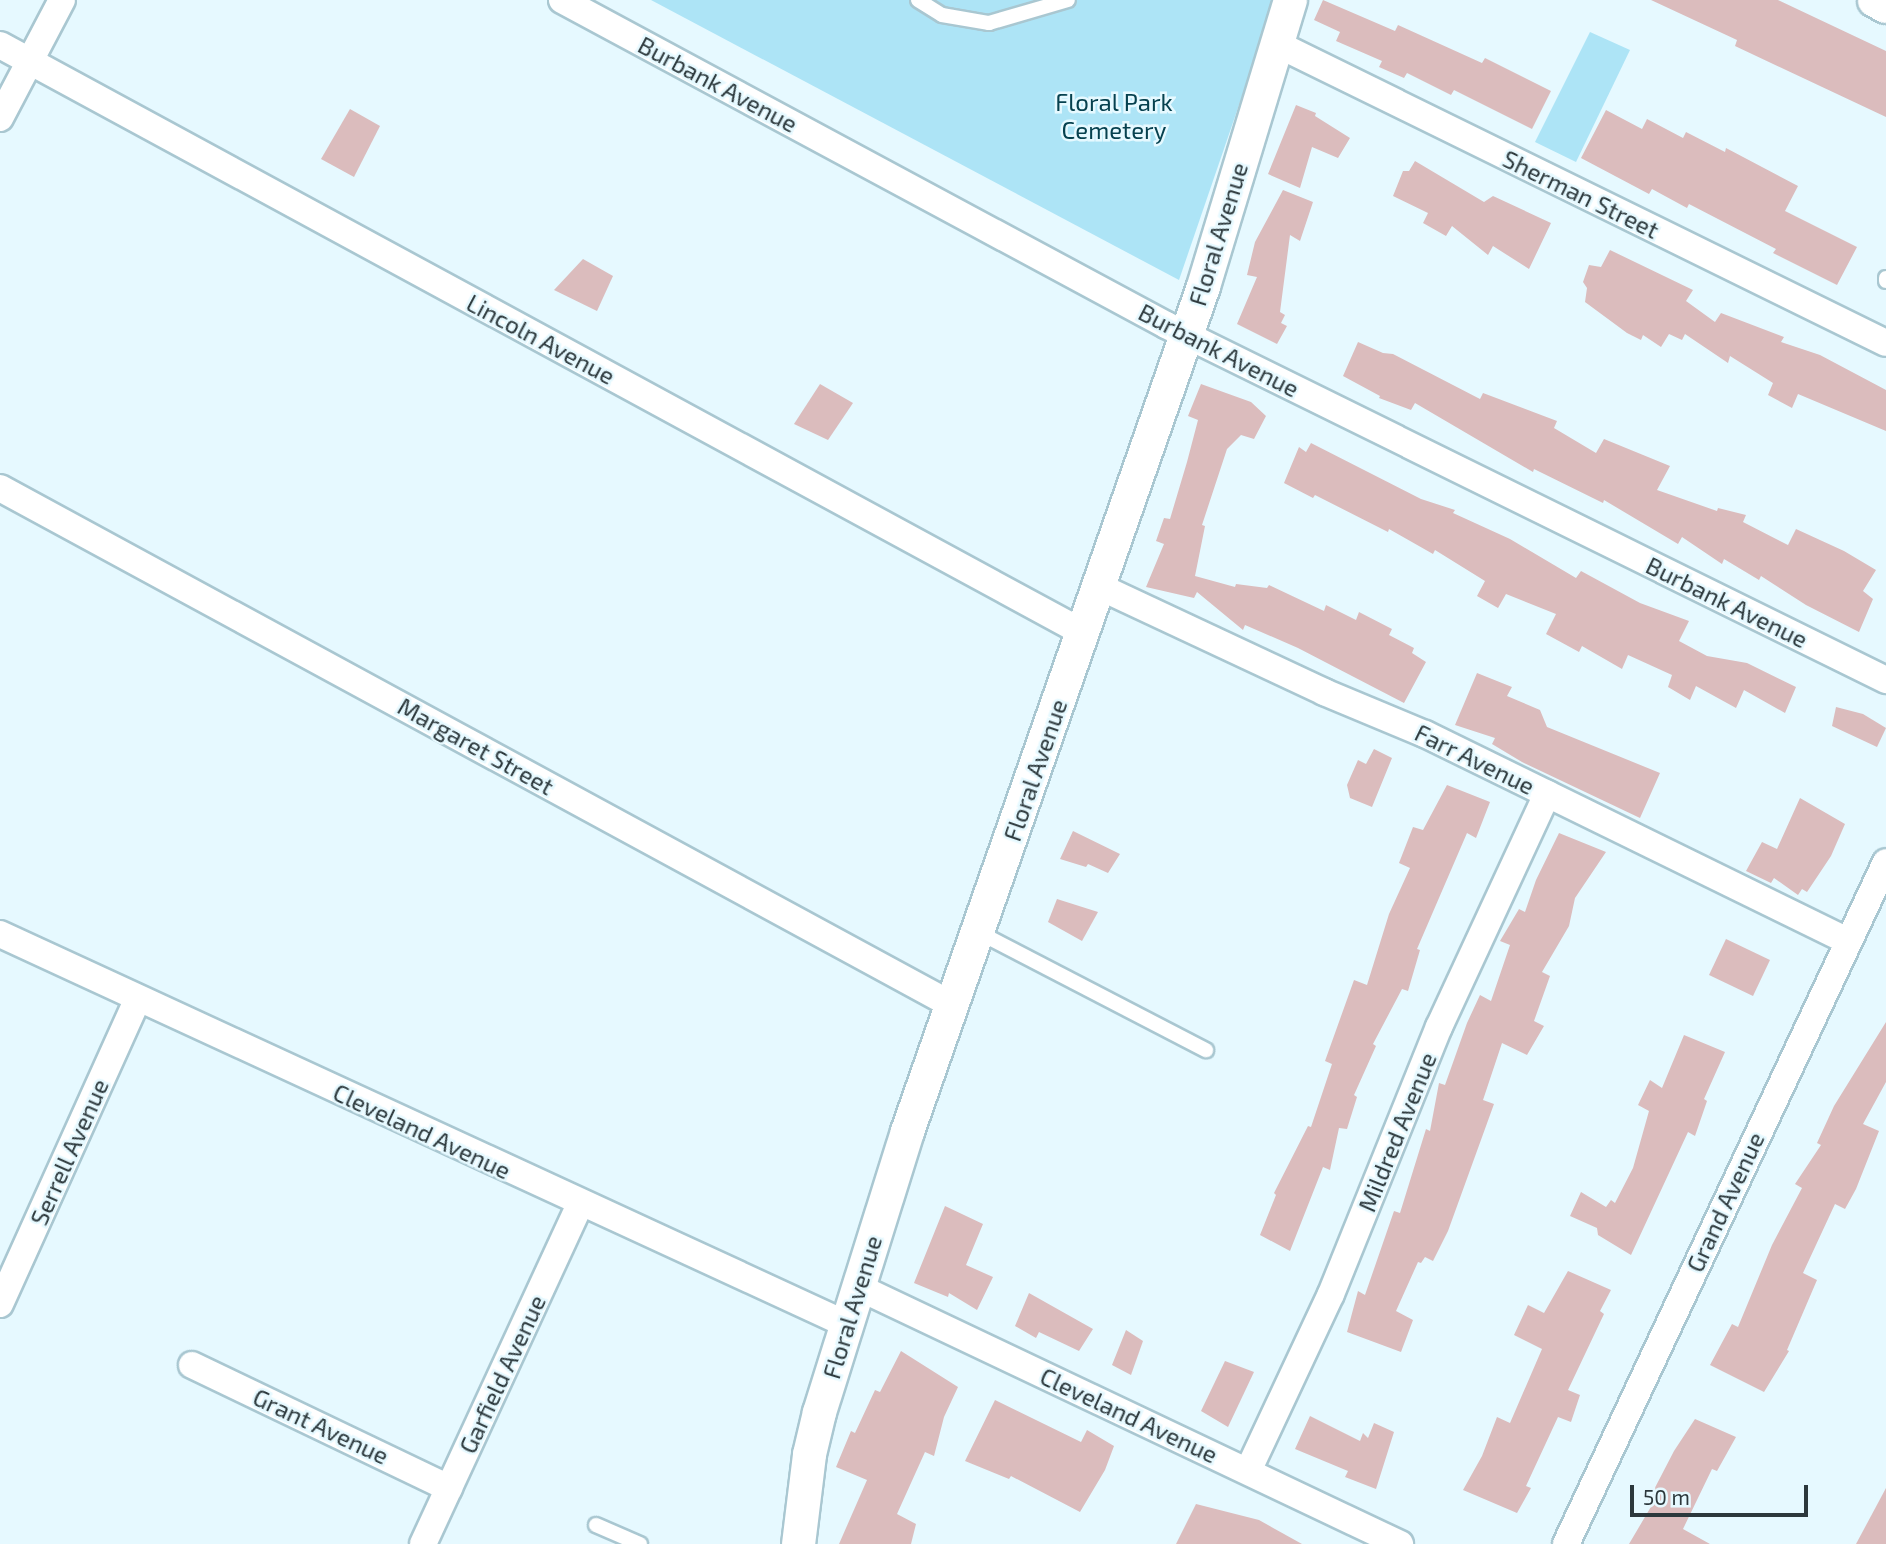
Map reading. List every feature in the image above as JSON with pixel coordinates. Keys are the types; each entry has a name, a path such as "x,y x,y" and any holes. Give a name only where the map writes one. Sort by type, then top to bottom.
{"street":[{"path":"0,118 61,0"},
{"name":"Burbank Avenue","path":"562,0 1186,335 1886,680"},
{"path":"1874,0 1886,6"},
{"name":"Floral Avenue","path":"798,1544 809,1454 846,1324 952,1005 1186,335 1277,44 1285,2"},
{"name":"Sherman Street","path":"1277,44 1886,343"},
{"name":"Lincoln Avenue","path":"0,45 1082,632"},
{"name":"Margaret Street","path":"0,488 952,1005"},
{"name":"Farr Avenue","path":"1098,586 1324,692 1425,734 1848,941"},
{"name":"Mildred Avenue","path":"1248,1471 1331,1294 1439,1027 1547,794"},
{"name":"Grand Avenue","path":"1566,1544 1886,862"},
{"name":"Cleveland Avenue","path":"0,934 580,1204 846,1324"},
{"name":"Serrell Avenue","path":"0,1304 138,999"},
{"name":"Garfield Avenue","path":"423,1544 580,1204"},
{"name":"Cleveland Avenue","path":"858,1287 1400,1544"},
{"name":"Grant Avenue","path":"192,1365 449,1488"}],"lane":[{"path":"918,0 942,15 989,23 1068,0"},
{"path":"978,932 1206,1050"},
{"path":"596,1525 640,1544"}],"green space":[{"name":"Floral Park Cemetery","path":"651,0 1275,0 1179,280"},
{"path":"1590,32 1630,50 1576,162 1535,142"}],"building":[{"path":"1323,0 1395,31 1398,25 1482,63 1485,58 1551,91 1532,129 1454,90 1451,95 1407,73 1404,78 1379,67 1382,61 1336,41 1340,32 1314,20"},
{"path":"1651,0 1778,0 1886,51 1886,117 1735,46 1737,40"},
{"path":"1296,105 1316,113 1315,116 1350,138 1338,158 1312,147 1300,188 1268,174"},
{"path":"350,109 380,126 354,177 321,159"},
{"path":"1606,110 1642,129 1647,119 1683,138 1686,132 1725,152 1726,148 1798,186 1785,211 1857,247 1837,285 1773,253 1776,249 1689,204 1687,208 1652,189 1649,194 1581,158"},
{"path":"1415,161 1484,202 1493,196 1551,223 1529,269 1493,246 1488,255 1452,226 1446,236 1423,223 1428,213 1393,196 1403,171 1409,171"},
{"path":"1283,190 1313,202 1300,241 1290,235 1280,312 1285,315 1281,323 1287,326 1277,344 1237,324 1257,277 1247,275 1255,242"},
{"path":"1610,250 1693,290 1686,301 1715,322 1721,313 1784,337 1781,342 1820,355 1886,390 1886,431 1798,394 1792,408 1768,395 1773,383 1730,356 1728,363 1685,334 1682,340 1669,334 1661,347 1643,335 1641,340 1627,333 1585,302 1587,288 1583,282 1589,265 1601,267"},
{"path":"583,259 613,276 597,311 554,290"},
{"path":"1358,342 1383,353 1393,354 1480,399 1483,393 1557,421 1554,428 1596,453 1604,439 1670,466 1657,490 1717,511 1718,508 1746,515 1743,522 1788,545 1796,529 1844,551 1876,570 1863,591 1873,599 1859,632 1806,605 1761,576 1759,580 1724,559 1722,564 1682,537 1678,544 1604,500 1603,503 1534,469 1533,472 1415,403 1411,410 1379,398 1380,396 1343,376"},
{"path":"820,384 853,403 828,440 794,424"},
{"path":"1201,384 1251,402 1266,416 1254,439 1241,435 1227,449 1202,525 1205,526 1195,576 1235,587 1236,584 1267,588 1269,585 1324,611 1326,605 1356,620 1359,612 1392,629 1389,635 1414,648 1412,653 1426,662 1404,703 1298,648 1245,625 1243,630 1197,592 1194,598 1146,587 1164,544 1156,541 1164,518 1170,519 1187,462 1198,420 1188,416"},
{"path":"1311,443 1421,499 1455,510 1453,513 1510,539 1576,578 1581,571 1640,603 1689,621 1679,641 1707,656 1747,663 1796,687 1785,713 1744,690 1736,708 1696,686 1690,700 1668,687 1672,675 1628,655 1622,669 1582,646 1579,652 1546,634 1556,614 1506,594 1498,608 1477,596 1485,581 1435,550 1433,554 1389,529 1388,532 1315,495 1313,498 1284,483 1299,447 1306,452"},
{"path":"1477,673 1512,687 1507,696 1540,710 1547,727 1660,773 1640,818 1522,762 1492,744 1495,738 1455,725"},
{"path":"1836,707 1863,714 1886,728 1877,747 1832,726"},
{"path":"1374,749 1392,758 1372,807 1350,798 1347,785 1358,760 1366,764"},
{"path":"1447,785 1490,802 1476,838 1467,833 1417,949 1420,950 1408,991 1402,989 1373,1044 1376,1046 1354,1095 1357,1097 1347,1129 1339,1128 1330,1170 1323,1167 1290,1251 1260,1235 1276,1195 1274,1193 1308,1126 1311,1127 1332,1064 1325,1061 1354,980 1367,985 1389,914 1410,868 1399,863 1413,827 1423,830"},
{"path":"1800,798 1845,824 1831,856 1807,892 1802,889 1798,895 1774,878 1771,883 1746,871 1762,842 1777,849"},
{"path":"1073,831 1120,854 1108,873 1088,864 1086,867 1060,859"},
{"path":"1559,833 1606,852 1575,898 1569,926 1542,972 1550,976 1534,1021 1544,1026 1527,1055 1502,1043 1483,1100 1494,1104 1448,1231 1433,1261 1425,1257 1421,1263 1418,1262 1396,1311 1413,1320 1401,1352 1347,1332 1358,1291 1365,1295 1394,1211 1400,1213 1426,1129 1430,1131 1439,1083 1445,1085 1480,995 1491,1001 1510,945 1500,941 1519,909 1525,912 1536,880"},
{"path":"1057,899 1098,912 1082,941 1048,922"},
{"path":"1726,939 1770,960 1753,996 1709,975"},
{"path":"1886,1022 1886,1082 1863,1124 1879,1131 1856,1189 1845,1209 1835,1204 1803,1273 1817,1280 1787,1350 1789,1351 1764,1392 1710,1365 1732,1324 1738,1327 1772,1245 1802,1188 1795,1184 1821,1145 1817,1143 1834,1106"},
{"path":"1684,1035 1725,1052 1704,1099 1707,1101 1695,1136 1688,1132 1631,1255 1598,1235 1597,1228 1570,1216 1581,1192 1606,1207 1611,1200 1615,1203 1633,1168 1649,1111 1638,1105 1650,1080 1662,1088"},
{"path":"945,1206 983,1224 966,1265 993,1277 977,1310 949,1293 948,1297 914,1283"},
{"path":"1568,1271 1611,1290 1600,1311 1604,1314 1568,1390 1580,1395 1571,1422 1558,1417 1526,1486 1531,1488 1517,1513 1463,1490 1482,1456 1497,1417 1510,1423 1542,1349 1514,1335 1528,1305 1544,1313"},
{"path":"1029,1293 1093,1329 1079,1351 1039,1332 1036,1338 1015,1326"},
{"path":"1126,1330 1143,1341 1131,1375 1112,1365"},
{"path":"901,1351 958,1387 944,1417 934,1456 925,1452 897,1514 916,1524 911,1544 839,1544 867,1480 836,1467 851,1431 855,1433 875,1390 880,1392"},
{"path":"1225,1361 1254,1372 1228,1427 1201,1411"},
{"path":"995,1400 1081,1442 1087,1430 1114,1446 1105,1470 1080,1512 1011,1476 1009,1479 965,1461"},
{"path":"1310,1416 1360,1441 1363,1433 1368,1438 1374,1423 1394,1432 1376,1489 1345,1477 1348,1471 1295,1449"},
{"path":"1695,1419 1736,1437 1717,1471 1712,1469 1683,1529 1710,1544 1629,1544 1652,1505 1647,1503 1674,1451"},
{"path":"1886,1488 1886,1544 1856,1544"},
{"path":"1196,1504 1259,1520 1302,1544 1176,1544"}]}
